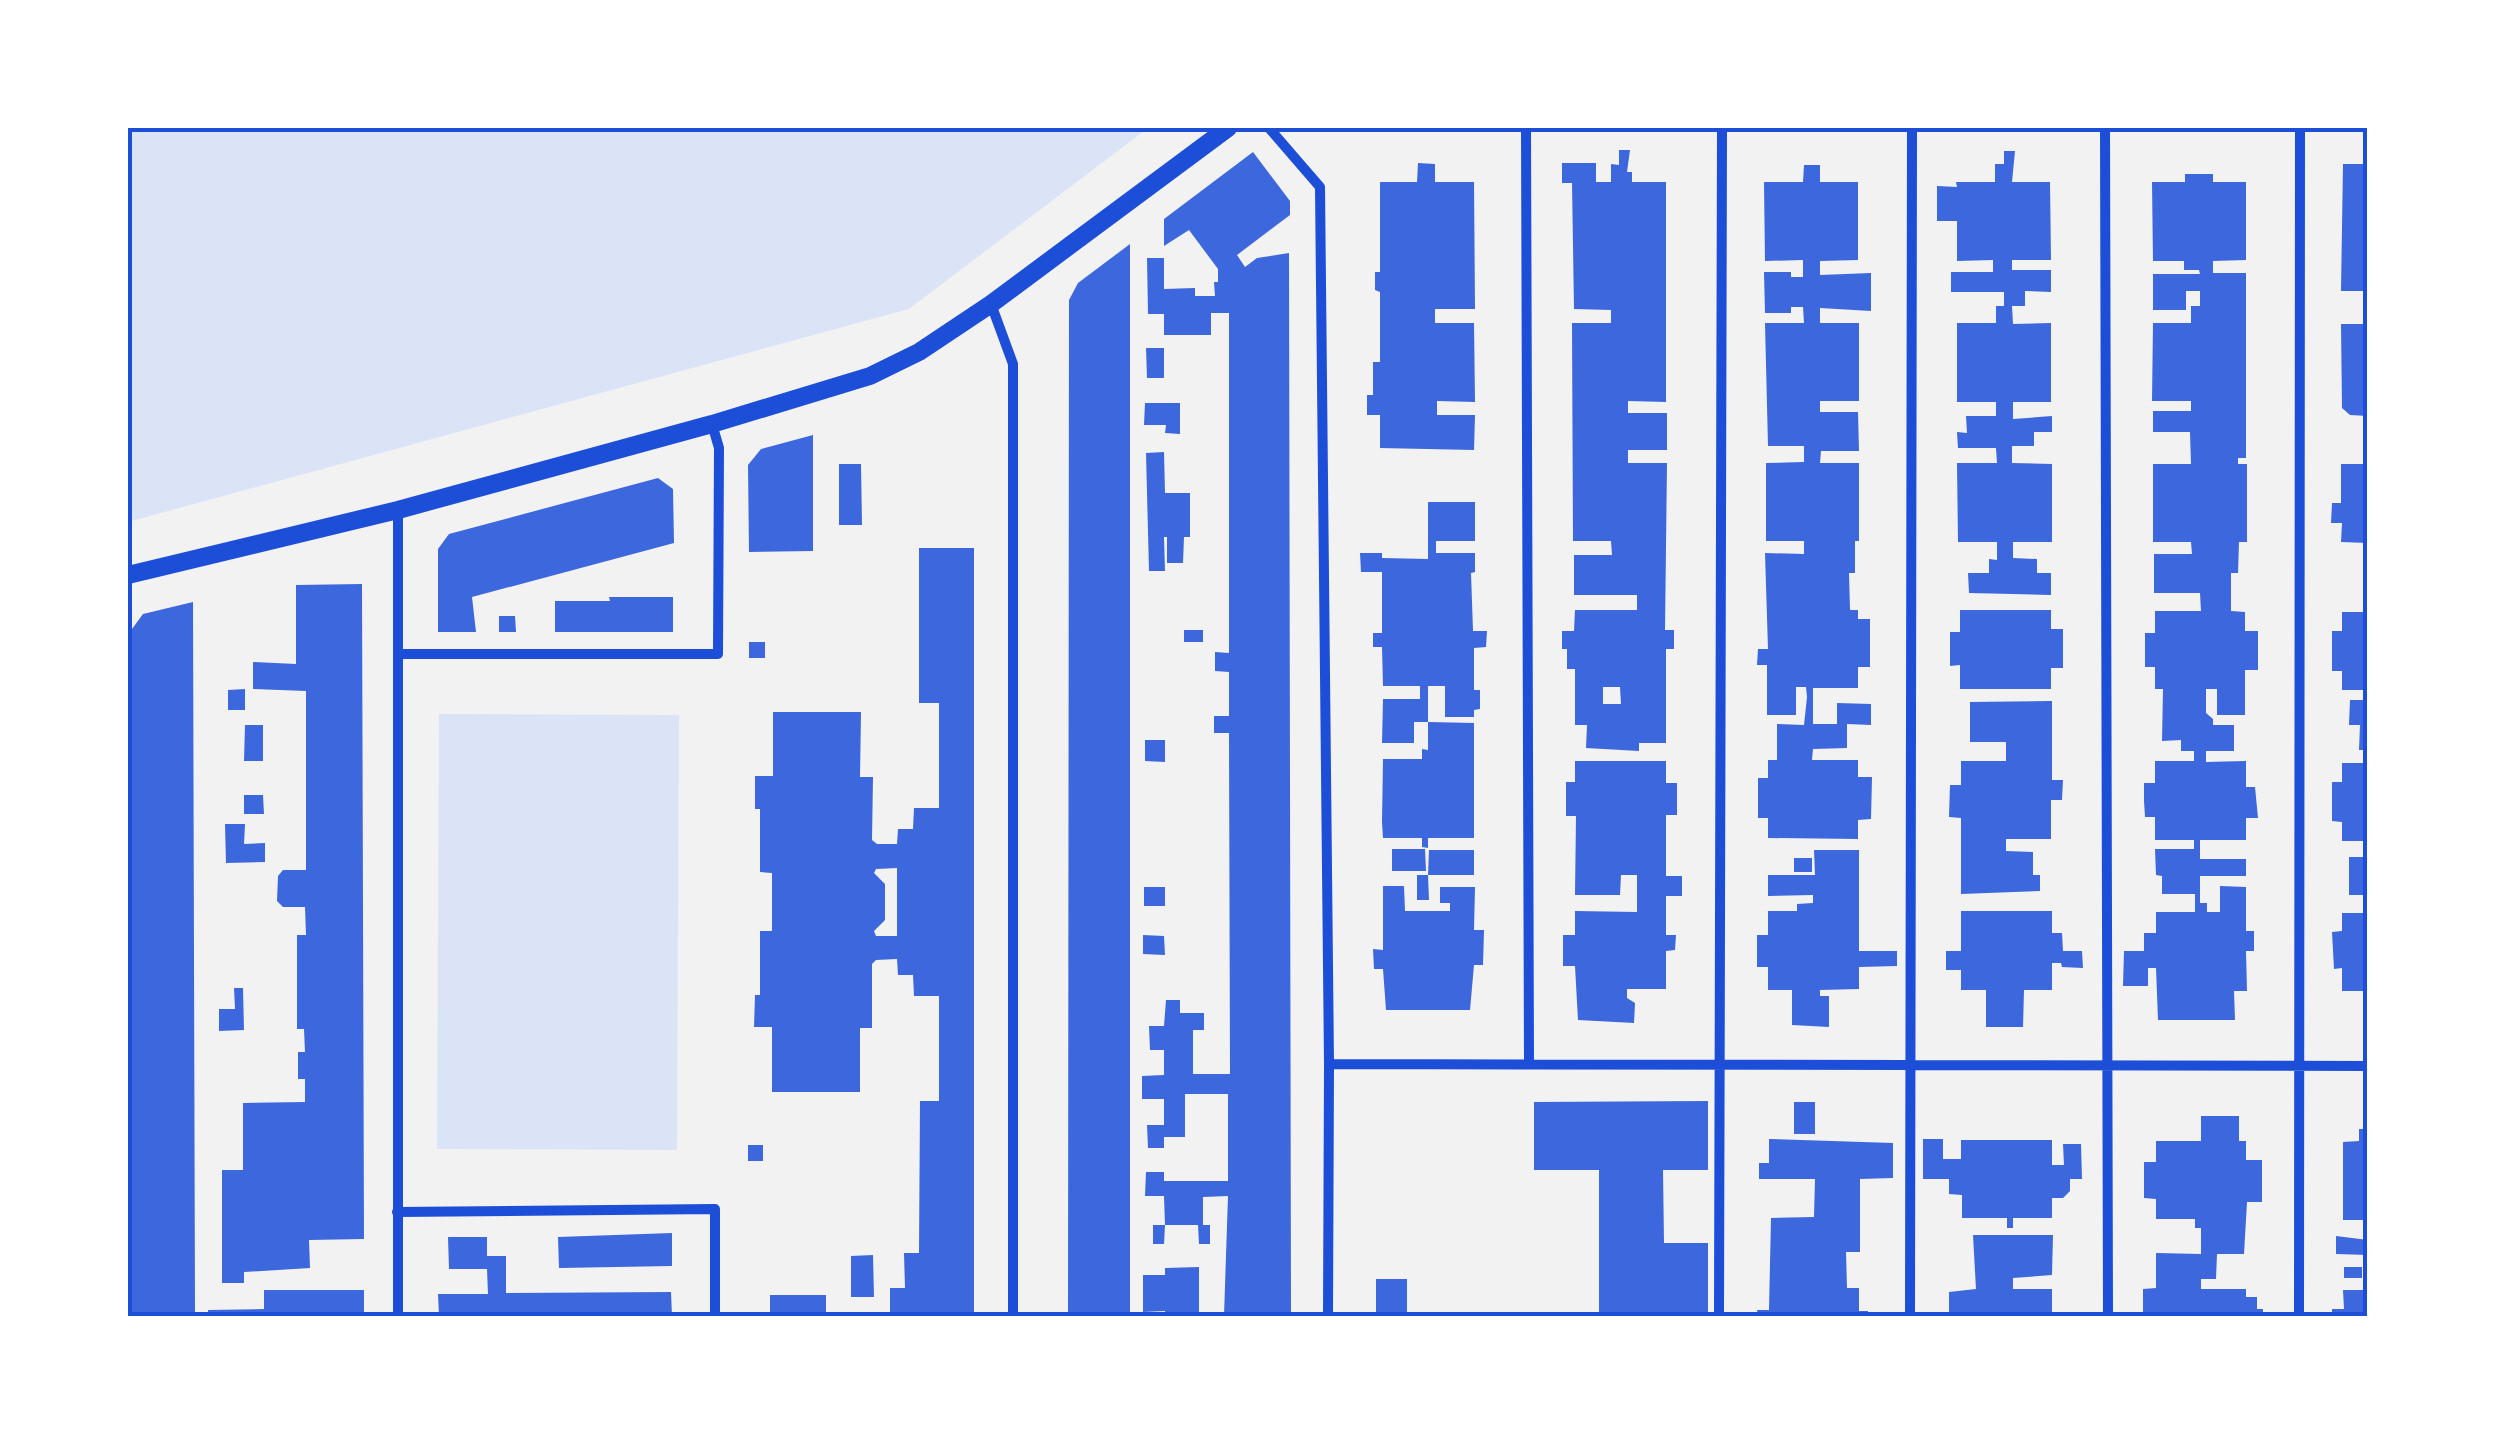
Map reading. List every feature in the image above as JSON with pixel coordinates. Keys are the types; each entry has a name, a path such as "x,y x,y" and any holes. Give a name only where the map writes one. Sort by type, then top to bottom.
{"street":[{"path":"128,575 398,510 712,424 870,376 919,352 992,304 1228,128"},
{"path":"1270,128 1320,186 1328,1316"},
{"path":"1526,128 1528,1064"},
{"path":"1719,1316 1722,128"},
{"path":"1910,1316 1912,128"},
{"path":"2105,128 2108,1316"},
{"path":"2299,1316 2300,128"},
{"path":"992,304 1013,364 1013,1316"},
{"path":"400,654 718,654 720,448 712,424"},
{"path":"398,510 398,1316"},
{"path":"1329,1064 2368,1066"},
{"path":"398,1212 715,1210 714,1316"}],"shaded area":[{"path":"128,128 1148,128 909,309 128,522"},
{"path":"439,714 679,715 677,1150 437,1149"}],"building":[{"path":"1619,150 1630,150 1627,172 1632,172 1632,182 1666,182 1666,402 1628,401 1628,413 1667,413 1667,450 1628,450 1628,463 1667,463 1665,630 1674,630 1674,649 1666,649 1666,743 1639,743 1639,751 1586,748 1587,725 1575,725 1575,669 1567,669 1567,649 1562,649 1562,631 1574,631 1575,610 1637,610 1637,595 1574,595 1574,555 1612,555 1611,541 1573,541 1572,323 1611,323 1611,310 1574,309 1572,183 1562,183 1562,163 1596,163 1596,182 1611,182 1611,164 1619,165","holes":["1603,687 1620,687 1621,704 1603,704"]},
{"path":"2004,151 2015,151 2012,182 2050,182 2051,260 2012,260 2012,270 2051,270 2051,292 2025,291 2025,306 2012,306 2013,324 2051,323 2051,402 2013,402 2013,419 2052,416 2052,432 2034,432 2034,446 2012,446 2012,463 2052,464 2052,542 2013,542 2013,558 2037,559 2037,573 2051,573 2051,595 1969,593 1968,573 1989,573 1989,559 1997,560 1997,542 1958,542 1957,463 1997,463 1996,448 1958,448 1957,432 1967,433 1966,416 1996,416 1996,402 1957,402 1957,323 1996,323 1996,306 2004,306 2004,292 1951,292 1951,272 1993,272 1993,260 1957,261 1957,221 1937,221 1937,186 1995,182 1995,164 2004,164"},
{"path":"1253,152 1290,201 1290,215 1237,255 1245,267 1257,258 1289,253 1291,1316 1224,1316 1228,1196 1203,1197 1203,1225 1210,1225 1210,1244 1199,1244 1198,1225 1165,1225 1164,1196 1145,1196 1146,1172 1164,1172 1164,1181 1228,1181 1228,1094 1185,1094 1185,1137 1164,1137 1164,1148 1148,1148 1147,1125 1164,1125 1164,1099 1142,1099 1142,1076 1164,1075 1164,1050 1150,1050 1149,1026 1164,1026 1166,1000 1180,1000 1180,1013 1204,1013 1204,1030 1193,1030 1193,1074 1230,1074 1229,733 1214,733 1214,716 1229,716 1229,672 1215,671 1215,652 1229,653 1229,313 1211,313 1211,335 1164,335 1164,314 1148,314 1147,258 1164,258 1164,289 1195,288 1195,296 1215,296 1218,269 1189,230 1164,246 1164,219"},
{"path":"1418,163 1435,164 1435,182 1474,182 1475,309 1435,309 1435,323 1474,323 1475,402 1437,401 1437,415 1475,415 1474,450 1380,448 1380,415 1367,415 1367,395 1373,395 1373,362 1380,362 1380,292 1375,290 1375,272 1380,272 1380,182 1417,182"},
{"path":"2343,164 2368,164 2368,291 2341,291"},
{"path":"1804,165 1820,165 1820,182 1858,182 1858,260 1820,261 1820,275 1871,273 1871,311 1820,308 1820,323 1859,323 1859,401 1820,401 1820,412 1858,412 1859,451 1821,451 1820,463 1859,463 1859,541 1855,541 1855,573 1849,573 1850,610 1858,610 1858,619 1870,619 1870,667 1858,667 1858,688 1813,688 1813,724 1837,724 1837,703 1871,704 1871,725 1847,724 1847,748 1813,749 1812,760 1858,760 1858,777 1872,777 1871,819 1858,820 1858,839 1768,838 1768,818 1758,818 1758,778 1768,778 1768,760 1777,760 1777,724 1804,725 1807,697 1806,687 1796,687 1796,715 1767,715 1767,665 1757,665 1758,649 1768,649 1765,553 1804,554 1804,541 1766,541 1766,463 1804,462 1804,446 1768,446 1765,323 1804,323 1803,307 1791,307 1791,313 1765,313 1764,272 1791,272 1791,277 1803,277 1803,260 1765,261 1764,182 1803,182"},
{"path":"2185,174 2213,174 2213,182 2246,182 2246,260 2213,261 2213,273 2246,273 2246,458 2238,458 2238,464 2247,464 2247,542 2239,542 2238,573 2231,573 2231,611 2245,612 2245,631 2258,631 2258,670 2245,670 2245,715 2217,715 2217,689 2206,689 2206,713 2213,719 2213,725 2234,725 2234,751 2206,751 2206,762 2246,761 2246,787 2255,787 2258,818 2246,818 2246,840 2200,840 2200,859 2246,859 2246,876 2200,876 2200,903 2207,903 2207,912 2220,912 2220,886 2246,887 2246,931 2254,931 2254,951 2246,951 2247,991 2234,991 2235,1020 2158,1020 2156,968 2148,968 2148,986 2123,986 2124,951 2144,951 2144,933 2156,933 2156,912 2195,912 2195,894 2162,894 2162,876 2156,875 2155,849 2194,849 2194,840 2155,840 2155,817 2145,817 2144,801 2144,783 2155,783 2155,761 2194,761 2194,751 2181,751 2181,740 2162,741 2163,689 2155,689 2155,667 2145,667 2145,633 2155,633 2155,611 2201,611 2200,593 2154,593 2154,554 2192,554 2191,542 2153,542 2153,464 2191,464 2190,432 2153,432 2153,411 2191,411 2191,401 2152,401 2153,323 2191,323 2191,306 2200,306 2200,291 2186,291 2186,310 2153,310 2153,274 2200,274 2199,270 2184,270 2184,261 2153,261 2152,182 2185,182"},
{"path":"1130,244 1130,1316 1068,1316 1069,300 1078,283"},
{"path":"2341,324 2368,324 2368,416 2350,415 2342,408"},
{"path":"1146,348 1164,348 1164,378 1147,378"},
{"path":"1145,403 1180,403 1180,434 1165,433 1166,425 1144,425"},
{"path":"813,435 813,551 749,552 748,465 761,449"},
{"path":"1164,452 1165,493 1190,493 1190,537 1184,537 1183,563 1167,563 1164,537 1165,571 1149,571 1146,453"},
{"path":"839,464 861,464 862,525 839,525"},
{"path":"2341,464 2368,464 2368,543 2341,542 2342,523 2331,523 2332,503 2341,503"},
{"path":"658,478 673,489 674,543 472,597 476,632 438,632 438,549 449,534"},
{"path":"1428,502 1475,502 1475,541 1436,541 1436,553 1475,553 1475,572 1471,573 1473,631 1487,631 1486,647 1474,648 1474,690 1480,690 1480,709 1474,710 1474,717 1445,717 1445,686 1428,686 1428,722 1414,722 1414,743 1382,743 1383,699 1420,699 1420,686 1383,686 1382,647 1373,647 1373,633 1382,633 1382,572 1361,572 1360,553 1382,553 1382,558 1428,559"},
{"path":"919,548 974,548 974,1316 890,1316 890,1288 905,1288 904,1253 919,1253 920,1101 939,1101 939,996 914,996 913,975 898,975 897,959 876,960 872,964 872,1028 860,1028 860,1092 772,1092 772,1027 754,1027 755,995 760,995 760,931 772,931 772,873 760,872 760,809 755,809 755,776 773,776 773,712 861,712 860,777 873,777 872,840 877,844 897,844 898,829 913,829 914,808 939,808 939,703 919,703","holes":["897,868 897,936 876,936 874,931 885,920 885,884 874,873 876,869"]},
{"path":"362,584 364,1239 309,1240 310,1268 244,1272 244,1283 222,1283 222,1170 243,1170 243,1103 305,1102 305,1079 298,1079 298,1052 305,1052 304,1029 297,1029 297,935 306,935 305,907 283,907 277,901 278,876 283,870 306,870 306,691 253,689 253,662 296,664 296,585"},
{"path":"609,597 673,597 673,632 555,632 555,601 610,601"},
{"path":"193,602 195,1316 132,1316 132,629 143,614"},
{"path":"1960,610 2051,610 2051,629 2063,629 2063,668 2051,668 2051,689 1960,689 1960,665 1950,666 1950,632 1960,632"},
{"path":"2342,612 2368,612 2368,690 2342,690 2342,671 2332,671 2332,631 2342,631"},
{"path":"499,616 515,616 516,632 499,632"},
{"path":"1184,630 1203,630 1203,642 1184,642"},
{"path":"749,642 765,642 765,658 749,658"},
{"path":"245,689 245,710 228,710 228,690"},
{"path":"2350,700 2368,700 2368,750 2359,750 2360,725 2349,725"},
{"path":"2052,701 2052,780 2063,780 2062,800 2051,800 2051,839 2006,839 2006,851 2033,852 2033,875 2040,875 2040,891 1961,894 1961,818 1949,817 1950,785 1961,785 1961,761 2006,761 2006,742 1970,742 1970,702"},
{"path":"1428,722 1474,723 1474,838 1428,838 1428,848 1422,847 1422,838 1383,838 1382,822 1383,759 1422,759 1422,749 1428,750"},
{"path":"245,725 263,725 263,761 244,761"},
{"path":"1145,740 1165,740 1165,762 1145,761"},
{"path":"1575,761 1666,761 1666,783 1677,783 1677,815 1666,815 1666,876 1682,876 1682,896 1666,896 1666,935 1676,935 1675,950 1666,951 1666,989 1627,989 1627,998 1635,1003 1634,1023 1578,1020 1575,966 1563,966 1563,935 1575,935 1575,911 1637,912 1637,875 1621,875 1620,895 1575,895 1576,816 1566,816 1566,782 1575,782"},
{"path":"2342,763 2368,763 2368,841 2342,841 2342,822 2332,821 2332,782 2342,782"},
{"path":"244,795 263,795 264,814 244,814"},
{"path":"225,824 245,824 244,844 265,843 265,862 226,863"},
{"path":"1392,849 1425,849 1426,871 1392,871"},
{"path":"1429,850 1474,850 1474,875 1428,875"},
{"path":"1814,850 1859,850 1859,951 1897,951 1897,966 1859,967 1859,989 1820,990 1820,996 1829,996 1829,1027 1792,1025 1792,990 1768,990 1768,967 1757,967 1757,935 1768,935 1768,911 1797,911 1797,904 1813,903 1813,895 1768,896 1768,875 1815,875"},
{"path":"2349,857 2368,857 2368,895 2349,895"},
{"path":"1794,858 1812,858 1812,872 1794,872"},
{"path":"1417,875 1428,875 1429,900 1417,900"},
{"path":"1383,886 1404,886 1405,911 1450,911 1450,903 1440,903 1440,887 1475,887 1474,930 1484,930 1483,965 1474,965 1470,1010 1386,1010 1383,969 1374,969 1373,949 1383,950"},
{"path":"1144,887 1165,887 1165,906 1144,906"},
{"path":"1961,911 2052,911 2052,933 2062,933 2063,951 2082,951 2083,968 2052,963 2052,990 2024,990 2023,1027 1986,1027 1986,990 1961,990 1961,970 1946,970 1946,951 1961,951"},
{"path":"2342,913 2368,913 2368,991 2342,991 2342,968 2334,969 2332,932 2342,931"},
{"path":"1143,935 1164,936 1165,955 1143,954"},
{"path":"234,988 243,988 244,1030 219,1031 219,1009 235,1009"},
{"path":"1708,1101 1708,1170 1663,1170 1664,1243 1708,1243 1708,1316 1599,1316 1599,1170 1534,1170 1534,1102"},
{"path":"1794,1102 1815,1102 1815,1134 1794,1134"},
{"path":"2201,1116 2239,1116 2239,1141 2246,1141 2246,1160 2262,1160 2262,1202 2247,1202 2244,1254 2217,1254 2216,1279 2201,1279 2201,1289 2246,1289 2246,1297 2257,1297 2257,1309 2263,1309 2263,1316 2146,1316 2143,1312 2143,1289 2156,1288 2156,1253 2201,1254 2201,1228 2195,1228 2195,1219 2156,1219 2156,1199 2144,1198 2144,1162 2156,1162 2156,1141 2201,1141"},
{"path":"2359,1129 2368,1129 2368,1220 2343,1220 2343,1142 2359,1141"},
{"path":"1769,1139 1893,1143 1893,1178 1860,1179 1860,1252 1846,1252 1847,1288 1859,1288 1859,1311 1868,1311 1868,1316 1758,1316 1757,1310 1769,1310 1771,1218 1814,1217 1815,1179 1759,1179 1759,1163 1769,1163"},
{"path":"1923,1139 1943,1139 1943,1159 1961,1159 1961,1140 2052,1140 2052,1165 2064,1165 2063,1144 2081,1144 2082,1179 2070,1179 2070,1191 2063,1198 2052,1198 2052,1218 2013,1218 2013,1228 2007,1228 2007,1218 1962,1218 1962,1195 1949,1194 1949,1179 1923,1179"},
{"path":"748,1145 763,1145 763,1161 748,1161"},
{"path":"1153,1225 1165,1225 1164,1244 1153,1244"},
{"path":"672,1233 672,1266 559,1268 558,1237"},
{"path":"1973,1235 2053,1235 2052,1275 2013,1278 2013,1289 2052,1289 2052,1312 2062,1312 2062,1316 1949,1316 1949,1292 1976,1289"},
{"path":"2336,1236 2368,1240 2368,1255 2336,1254"},
{"path":"448,1237 487,1237 487,1256 506,1256 506,1293 671,1292 672,1316 439,1316 438,1294 488,1294 487,1269 449,1269"},
{"path":"873,1255 874,1297 851,1297 851,1256"},
{"path":"1199,1267 1199,1316 1143,1312 1143,1275 1165,1275 1165,1268"},
{"path":"2344,1267 2362,1267 2362,1278 2344,1278"},
{"path":"1376,1279 1407,1279 1407,1316 1376,1316"},
{"path":"264,1290 364,1290 364,1316 208,1316 208,1310 264,1309"},
{"path":"2343,1290 2368,1290 2368,1316 2332,1316 2332,1309 2344,1309"},
{"path":"770,1295 826,1295 826,1316 770,1316"}]}
